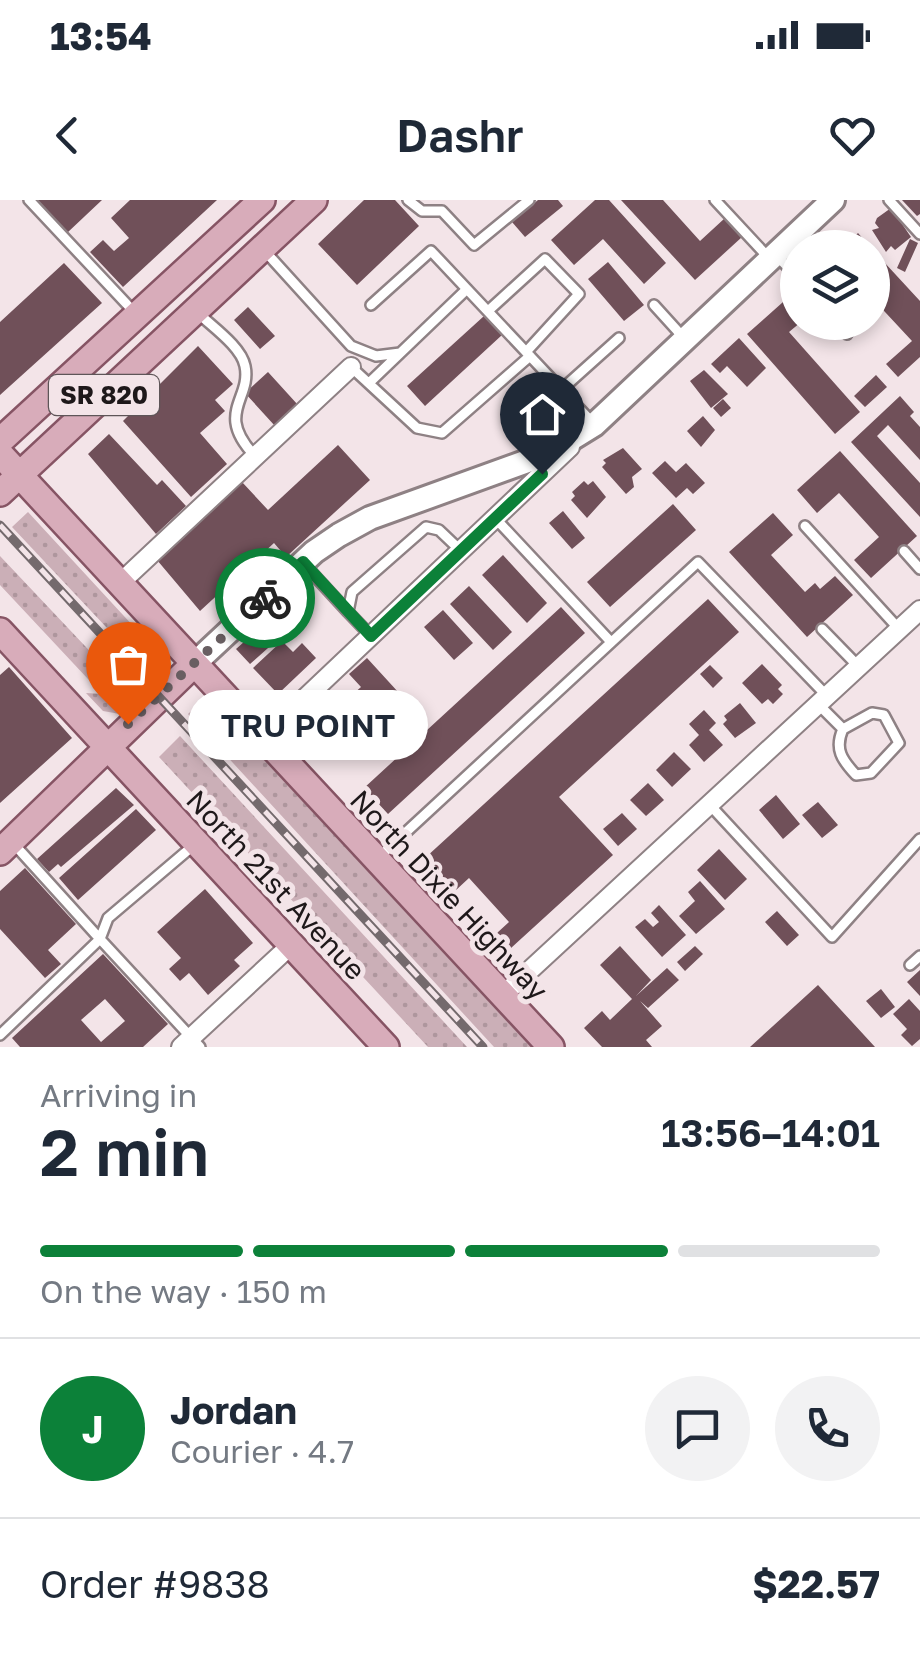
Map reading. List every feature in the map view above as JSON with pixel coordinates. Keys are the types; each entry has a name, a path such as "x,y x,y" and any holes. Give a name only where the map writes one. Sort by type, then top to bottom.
{"main road":[{"name":"SR 820","path":"0,452 262,200"},
{"name":"SR 820","path":"0,494 314,200"},
{"path":"6,846 303,562 370,518 547,454 594,424 832,200"},
{"path":"132,321 162,341"},
{"name":"North Dixie Highway","path":"0,452 193,665 551,1047"},
{"name":"North 21st Avenue","path":"0,631 386,1047"}],"street":[{"path":"119,584 352,366"},
{"path":"262,739 594,424"},
{"path":"502,996 920,610"},
{"path":"190,1044 291,945"}],"lane":[{"path":"30,200 132,321"},
{"path":"408,200 422,211 442,212 474,245 529,200"},
{"path":"714,200 780,262"},
{"path":"889,200 920,234"},
{"path":"262,248 351,346 376,356 400,354"},
{"path":"372,306 432,250 594,424"},
{"path":"352,366 417,428 442,433 528,354 579,294 545,259 488,311"},
{"path":"369,383 467,289"},
{"path":"654,306 684,339"},
{"path":"195,310 241,356 247,370 236,405 237,425 242,442 255,456"},
{"path":"562,390 619,338"},
{"path":"496,518 611,642"},
{"path":"805,526 899,629"},
{"path":"348,612 352,592 426,527 440,530 460,550"},
{"path":"904,552 920,569"},
{"path":"303,562 371,636"},
{"path":"376,860 698,562 823,700 843,729"},
{"path":"822,628 859,667"},
{"path":"872,713 884,715 899,744 870,773 856,775 842,760 837,742 843,729 872,713"},
{"path":"709,804 832,938 920,839"},
{"path":"0,1035 100,940 108,918 196,843"},
{"path":"6,846 100,940 190,1044"},
{"path":"910,965 920,956"}],"shaded area":[{"path":"28,512 147,641 158,661 154,678 12,527"},
{"path":"0,556 136,700 120,714 103,711 86,693 102,694 0,585"},
{"path":"206,697 531,1047 494,1047 188,714"},
{"path":"180,736 467,1047 428,1047 159,757"}],"building":[{"path":"37,200 102,200 67,233"},
{"path":"130,200 217,200 123,287 90,252 103,240 114,251 129,238 111,218"},
{"path":"364,200 395,200 419,226 357,285 318,244"},
{"path":"538,200 558,200 563,206 525,237 512,222"},
{"path":"595,200 609,200 666,263 644,284 603,239 574,265 551,240"},
{"path":"621,200 663,200 700,241 725,218 742,237 695,280"},
{"path":"902,200 920,200 920,214 917,216"},
{"path":"891,208 911,237 895,250 890,247 890,230 872,230 879,228 877,218"},
{"path":"910,239 918,243 905,272 897,268"},
{"path":"608,262 644,305 624,321 588,279"},
{"path":"64,263 102,303 0,395 0,322"},
{"path":"890,268 920,301 920,357 898,377 886,364 912,341 890,317"},
{"path":"780,305 780,340 796,340 860,412 835,434 747,334"},
{"path":"248,307 275,336 260,349 234,320"},
{"path":"484,316 502,335 425,406 407,386"},
{"path":"739,338 766,368 747,387 727,366 720,373 711,364"},
{"path":"198,346 233,384 215,400 225,411 200,433 227,464 191,497 123,421"},
{"path":"704,370 728,394 711,408 690,381"},
{"path":"268,372 298,405 275,426 245,393"},
{"path":"876,375 887,387 865,407 854,396"},
{"path":"900,396 914,412 910,416 920,427 920,460 888,425 877,436 920,483 920,517 851,442"},
{"path":"723,399 731,408 721,417 713,408"},
{"path":"703,416 715,430 701,447 687,431"},
{"path":"109,434 157,485 162,480 186,506 156,534 88,454"},
{"path":"338,445 370,480 286,557 274,543 200,611 157,560 242,482 268,510"},
{"path":"623,448 642,469 632,477 634,487 626,494 602,467 606,463 603,460"},
{"path":"840,451 917,536 871,578 854,560 879,537 839,493 817,513 797,490"},
{"path":"665,461 676,472 686,463 705,483 693,494 687,488 676,498 652,473"},
{"path":"584,481 588,485 593,481 606,497 587,518 571,500 575,496 572,492"},
{"path":"673,504 696,530 610,607 587,582"},
{"path":"563,511 585,538 572,549 549,523"},
{"path":"773,513 793,535 771,555 805,592 815,583 820,589 835,576 853,595 807,637 729,552"},
{"path":"503,555 547,603 527,623 482,575"},
{"path":"469,586 512,632 493,650 450,604"},
{"path":"300,592 314,607 250,664 236,649"},
{"path":"708,599 739,632 559,797 613,855 511,948 497,933 509,922 469,878 455,891 425,858"},
{"path":"561,607 585,633 388,814 364,788"},
{"path":"443,610 473,643 454,660 424,627"},
{"path":"282,641 293,652 302,643 316,658 278,694 253,668"},
{"path":"367,658 399,693 332,755 311,732 361,687 349,674"},
{"path":"762,664 782,685 778,689 783,694 773,704 768,699 762,704 742,683"},
{"path":"710,665 723,678 713,688 700,674"},
{"path":"9,667 72,738 0,803 0,675"},
{"path":"740,703 756,723 735,738 723,724 727,720 724,716"},
{"path":"704,710 716,723 709,730 723,745 704,762 689,745 699,735 689,724"},
{"path":"674,752 691,769 672,787 656,770"},
{"path":"648,783 664,800 646,816 630,800"},
{"path":"116,788 134,805 61,867 58,864 49,872 37,859"},
{"path":"776,795 800,824 783,839 759,810"},
{"path":"818,802 838,825 822,838 802,815"},
{"path":"136,809 156,830 78,900 59,878"},
{"path":"622,813 637,829 618,846 603,829"},
{"path":"719,849 747,879 725,900 697,870"},
{"path":"25,868 76,924 48,950 61,964 45,978 0,929 0,891"},
{"path":"700,881 725,909 696,934 679,916 695,901 688,892"},
{"path":"205,889 253,943 234,960 240,966 208,995 189,973 180,981 169,969 181,958 157,932"},
{"path":"659,905 686,935 662,957 635,927 645,919 653,927 659,922 651,913"},
{"path":"777,911 799,935 787,946 765,922"},
{"path":"620,946 651,980 636,996 667,968 679,980 648,1008 640,1001 662,1026 646,1040 652,1047 602,1047 584,1028 602,1011 610,1020 632,999 600,965"},
{"path":"695,946 703,954 685,971 677,962"},
{"path":"103,954 168,1024 143,1047 20,1047 12,1038","holes":["105,999 125,1021 101,1042 81,1020"]},
{"path":"920,970 920,996 907,982"},
{"path":"818,985 875,1047 750,1047"},
{"path":"881,989 895,1007 881,1018 866,1001"},
{"path":"909,999 920,1011 920,1039 912,1046 901,1035 907,1029 893,1014"}],"railway":[{"path":"0,525 483,1047"}],"way so far":[{"path":"128,724 265,598"}],"place":[{"name":"TRU POINT","path":"128,724"}],"route":[{"path":"265,598 303,562 371,636 542,474"}]}
